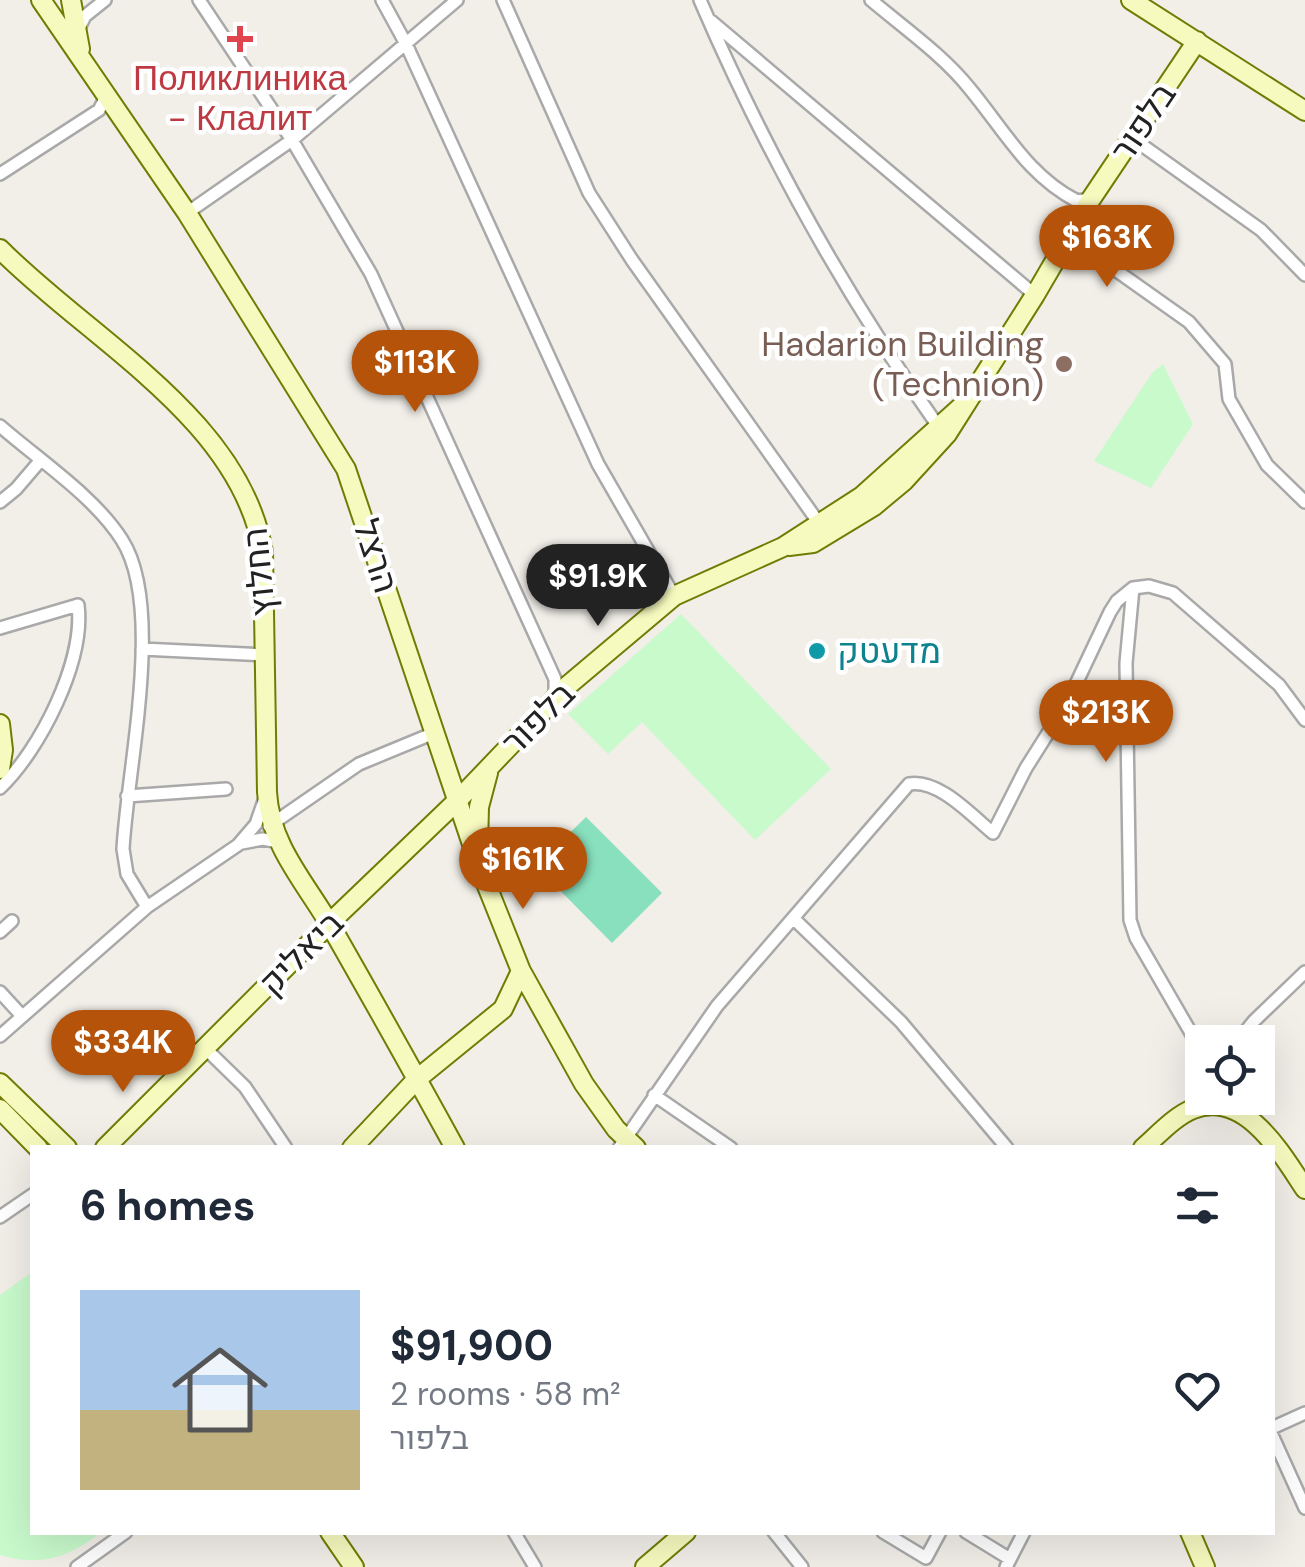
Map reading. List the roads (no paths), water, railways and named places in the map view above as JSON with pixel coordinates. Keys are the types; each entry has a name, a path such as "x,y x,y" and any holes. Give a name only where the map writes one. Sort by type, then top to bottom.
{"street":[{"name":"הרצל","path":"41,0 187,213 346,469 480,871 521,971 584,1084 627,1144"},
{"path":"71,0 82,60"},
{"path":"77,34 85,16 106,0"},
{"path":"199,0 292,140 371,274 556,679 554,699"},
{"path":"382,0 406,44 598,464 674,596"},
{"path":"187,213 292,140 456,0"},
{"path":"503,0 589,193 820,522 813,543"},
{"path":"700,0 787,187 896,367 938,426"},
{"path":"871,0 970,88 1022,158 1044,180 1078,201 1091,199"},
{"path":"1131,0 1305,111"},
{"path":"708,18 1036,295"},
{"name":"בלפור","path":"783,546 813,543 874,506 947,434 1036,295 1091,199 1196,41"},
{"path":"0,174 100,110 106,95"},
{"path":"1132,138 1261,230 1305,274"},
{"path":"1069,237 1188,322 1225,364 1229,399 1257,450 1305,502"},
{"name":"החלוץ","path":"0,249 173,399 223,457 259,525 264,552 267,792 272,831 330,924 452,1145"},
{"name":"בלפור","path":"457,801 554,699 674,596 783,546 862,496 962,406"},
{"path":"0,426 98,511 123,541 139,582 142,649 124,862 148,907"},
{"path":"0,502 40,461"},
{"path":"627,1144 654,1095 717,1006 909,784 916,782 940,792 992,832 1067,703 1116,601 1133,588 1149,586 1173,593 1279,685 1305,720"},
{"path":"1133,588 1126,662 1130,920 1136,938 1186,1025"},
{"path":"0,628 78,605 80,630 54,705 26,760 0,788"},
{"path":"142,649 266,655"},
{"path":"0,724 0,769"},
{"path":"238,844 263,838 359,764 434,733"},
{"name":"בלפור","path":"480,871 478,807 494,762"},
{"path":"127,796 226,789"},
{"path":"1,1037 148,907 238,844 256,824 267,792"},
{"name":"ביאליק","path":"109,1142 457,801"},
{"path":"794,918 901,1022 1004,1145"},
{"path":"0,932 12,921"},
{"path":"355,1145 417,1079 502,1008 521,971"},
{"path":"1251,1025 1305,972"},
{"path":"0,992 22,1016"},
{"path":"206,1049 245,1087 284,1145"},
{"path":"0,1083 64,1145"},
{"path":"654,1095 727,1145"},
{"path":"0,1109 35,1145"},
{"path":"1147,1145 1185,1114"},
{"path":"1248,1115 1271,1145"},
{"path":"1275,1150 1305,1189"},
{"path":"0,1217 30,1198"},
{"path":"1275,1429 1305,1413"},
{"path":"1275,1438 1305,1508"},
{"path":"77,1567 122,1535"},
{"path":"332,1535 354,1567"},
{"path":"516,1535 536,1567"},
{"path":"645,1567 682,1535"},
{"path":"776,1535 802,1567"},
{"path":"888,1535 926,1558 938,1535"},
{"path":"970,1535 1008,1563 1022,1535"},
{"path":"1191,1535 1204,1567"}],"place":[{"name":"Поликлиника - Клалит","path":"240,39"},
{"name":"Hadarion Building (Technion)","path":"1064,364"},
{"name":"מדעטק","path":"817,651"}]}
